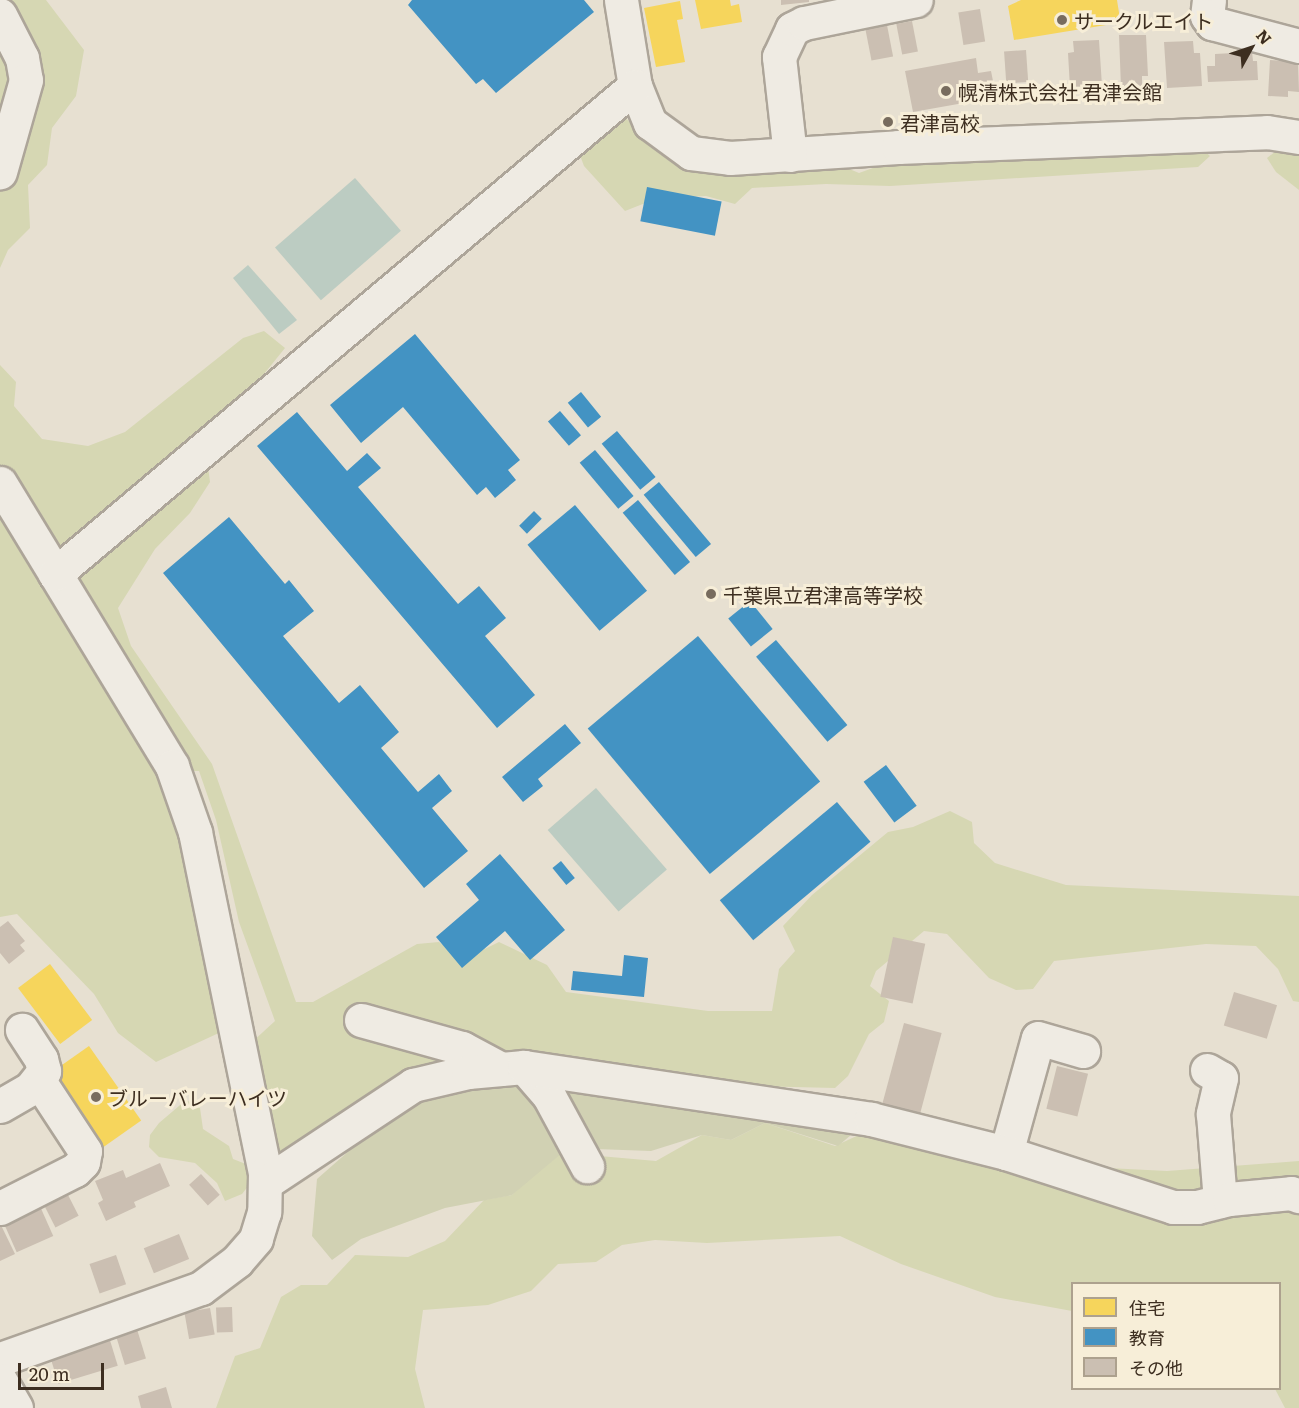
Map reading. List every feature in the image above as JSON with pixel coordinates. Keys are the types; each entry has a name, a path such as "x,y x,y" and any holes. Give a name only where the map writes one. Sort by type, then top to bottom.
{"street":[{"path":"621,0 635,86 650,123 669,140 691,153 730,158 898,147 1267,132 1299,137"},
{"path":"790,155 778,57 792,29 804,23 916,0"},
{"path":"1209,0 1207,16 1212,23 1299,46"},
{"path":"0,15 22,58 26,80 0,172"},
{"path":"55,574 635,86"},
{"path":"0,483 172,766 195,832 265,1183 264,1212 256,1239 237,1261 201,1288 0,1359"},
{"path":"361,1020 462,1048 512,1068 549,1096 587,1166"},
{"path":"0,1106 39,1081 44,1071 41,1059 22,1030"},
{"path":"1005,1154 1038,1038 1083,1051"},
{"path":"265,1183 413,1085 468,1072 512,1068 871,1119 1005,1154 1173,1207 1291,1193 1299,1196"},
{"path":"1207,1070 1221,1078 1213,1113 1220,1201"},
{"path":"0,1208 75,1170 83,1162 85,1151 55,1122 39,1081"},
{"path":"0,1380 16,1408"}],"green space":[{"path":"0,0 46,0 84,50 76,96 52,128 47,165 28,185 30,228 8,250 0,268"},
{"path":"623,115 661,155 705,163 835,163 859,173 884,164 1199,146 1210,156 1198,167 890,186 826,184 752,188 735,204 706,196 658,198 625,211 584,166 578,150"},
{"path":"1286,143 1299,149 1299,190 1276,172 1267,158"},
{"path":"264,331 285,348 264,374 193,435 206,451 210,482 190,513 155,549 118,608 131,646 212,764 296,1002 313,1002 417,944 439,942 462,960 499,942 547,965 566,992 708,1011 772,1011 779,969 795,951 783,926 812,895 888,832 913,827 950,811 972,822 974,843 995,863 1066,885 1299,896 1299,1002 1293,1001 1278,969 1256,946 1206,944 1054,961 1033,989 1016,990 989,978 947,934 924,931 876,971 870,986 889,1001 884,1022 869,1034 848,1076 835,1088 755,1086 650,1076 563,1055 470,1052 272,1159 252,1042 275,1021 239,922 216,820 199,771 180,771 221,1032 156,1062 118,1033 94,994 17,914 0,917 0,365 16,382 14,406 42,439 88,446 125,432 243,338"},
{"path":"523,1082 851,1125 851,1135 838,1146 765,1123 731,1140 702,1135 651,1151 568,1148 512,1195 445,1208 361,1239 332,1260 312,1236 317,1179 366,1136 410,1106 465,1083"},
{"path":"186,1100 200,1108 203,1129 229,1146 233,1159 251,1166 253,1180 242,1194 225,1201 217,1183 195,1163 159,1157 149,1147 150,1135 159,1123"},
{"path":"902,1115 972,1151 1060,1153 1088,1167 1167,1171 1299,1161 1299,1408 1285,1408 1276,1390 1281,1390 1281,1282 1071,1282 1071,1311 995,1297 901,1264 840,1236 707,1243 655,1240 622,1245 596,1262 558,1264 531,1291 488,1305 423,1310 415,1369 425,1408 216,1408 235,1356 260,1348 281,1297 301,1285 327,1285 355,1255 408,1257 445,1241 484,1200 512,1195 554,1152 656,1161 702,1135 731,1140 765,1123 835,1146"}],"shaded area":[{"path":"355,178 401,231 321,300 275,248"},
{"path":"248,265 297,320 279,334 233,278"},
{"path":"596,788 667,870 619,911 548,830"}],"building: 住宅":[{"path":"695,0 730,0 731,6 739,4 742,22 701,29"},
{"name":"サークルエイト","path":"1021,0 1117,0 1120,19 1106,22 1106,25 1014,40 1008,6"},
{"path":"680,1 683,19 677,20 685,62 656,67 644,8"},
{"path":"50,964 92,1020 60,1044 18,988"},
{"name":"ブルーバレーハイツ","path":"89,1046 141,1121 104,1147 51,1072"}],"building: 教育":[{"path":"412,0 584,0 594,12 496,93 483,79 476,84 408,5"},
{"path":"647,187 722,202 715,236 640,221"},
{"path":"415,334 520,460 508,470 516,480 495,498 486,487 477,495 403,407 361,443 330,405"},
{"path":"581,392 601,417 588,428 568,403"},
{"path":"560,411 581,435 569,446 548,421"},
{"path":"297,412 347,471 367,453 381,468 358,487 458,604 479,586 506,618 485,636 535,695 497,728 257,446"},
{"path":"617,431 656,477 640,490 602,444"},
{"path":"595,450 634,496 618,509 580,463"},
{"path":"659,482 711,544 696,557 644,495"},
{"path":"638,500 690,562 675,575 623,513"},
{"path":"575,505 647,591 599,631 528,545"},
{"path":"534,511 542,519 527,534 519,526"},
{"path":"229,517 285,584 289,580 314,611 283,636 339,703 360,685 399,732 381,748 418,792 439,774 452,791 432,808 468,851 424,888 163,573"},
{"path":"750,601 773,629 751,647 728,619"},
{"path":"698,636 820,782 710,874 588,729"},
{"path":"776,640 847,725 827,742 756,657"},
{"path":"565,724 581,743 538,779 543,786 523,802 502,777"},
{"path":"886,765 917,806 894,823 864,782"},
{"path":"837,802 870,842 753,940 720,900"},
{"path":"500,854 565,930 530,960 505,931 462,968 436,937 479,900 466,884"},
{"path":"561,861 575,878 566,885 552,868"},
{"path":"624,955 648,958 644,997 571,990 573,971 622,976"}],"building: その他":[{"path":"781,0 809,0 809,2 781,5"},
{"path":"980,9 985,42 963,45 958,12"},
{"path":"912,21 918,51 902,54 896,24"},
{"path":"887,25 893,56 872,61 865,29"},
{"path":"1119,35 1146,35 1148,76 1142,76 1142,87 1121,88"},
{"path":"1099,40 1102,86 1070,88 1068,53 1074,52 1073,41"},
{"path":"1193,41 1194,53 1200,53 1202,86 1167,88 1164,42"},
{"path":"1026,50 1028,82 1006,83 1004,52"},
{"path":"1252,52 1253,61 1257,61 1258,80 1208,82 1207,66 1215,66 1215,54"},
{"name":"幌清株式会社 君津会館","path":"976,58 978,73 991,71 993,81 983,83 986,99 913,112 905,71"},
{"path":"1270,60 1298,62 1299,92 1288,91 1288,97 1268,96"},
{"path":"8,921 25,941 20,945 25,951 9,964 0,953 0,927"},
{"path":"893,937 925,944 913,1004 880,997"},
{"path":"1234,992 1277,1005 1267,1039 1224,1025"},
{"path":"904,1023 942,1033 920,1115 882,1105"},
{"path":"1057,1066 1088,1074 1077,1116 1046,1109"},
{"path":"160,1163 170,1186 134,1202 136,1207 106,1221 98,1203 103,1200 95,1181 123,1170 126,1178"},
{"path":"201,1174 220,1195 208,1206 189,1185"},
{"path":"65,1189 79,1216 55,1228 42,1201"},
{"path":"39,1204 53,1236 17,1252 2,1220"},
{"path":"0,1223 15,1254 0,1261"},
{"path":"179,1234 189,1259 154,1273 144,1248"},
{"path":"116,1255 126,1284 100,1293 90,1264"},
{"path":"232,1307 233,1332 217,1333 216,1308"},
{"path":"210,1308 215,1335 189,1339 184,1313"},
{"path":"136,1326 146,1359 125,1365 115,1332"},
{"path":"109,1337 118,1366 58,1384 50,1355"},
{"path":"166,1387 172,1408 141,1408 138,1396"}],"place":[{"name":"サークルエイト","path":"1062,20"},
{"name":"幌清株式会社 君津会館","path":"946,91"},
{"name":"君津高校","path":"888,122"},
{"name":"千葉県立君津高等学校","path":"711,594"},
{"name":"ブルーバレーハイツ","path":"96,1097"}]}
